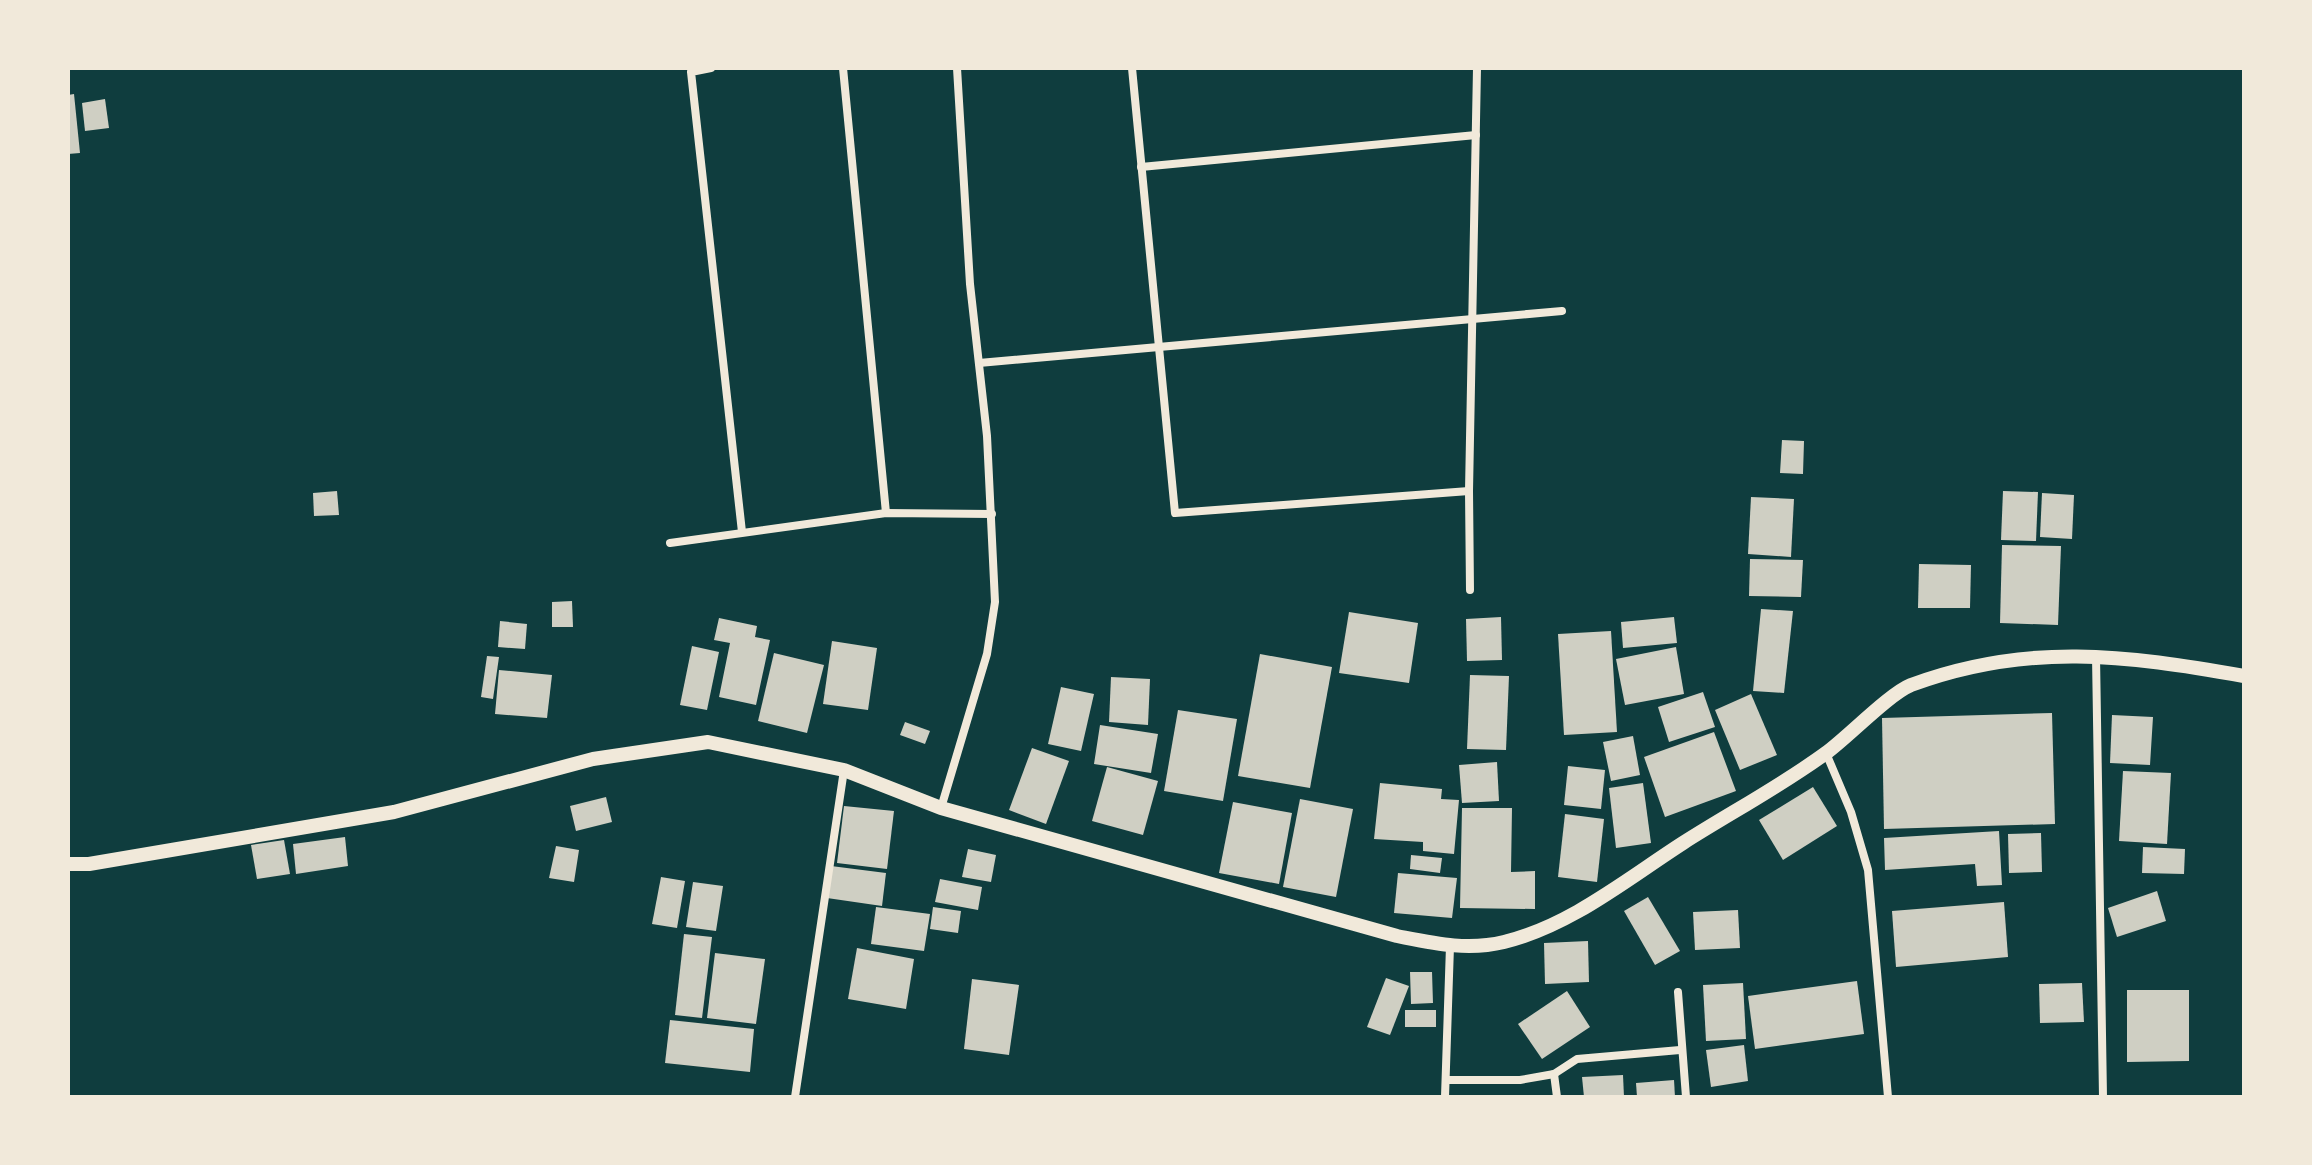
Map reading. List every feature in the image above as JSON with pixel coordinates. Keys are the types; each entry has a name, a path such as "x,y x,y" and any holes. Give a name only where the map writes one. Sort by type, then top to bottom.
{"street":[{"path":"711,68 691,72 742,532"},
{"path":"843,68 886,513"},
{"path":"941,808 987,654 995,602 987,436 970,284 957,68"},
{"path":"1132,68 1175,513 1469,491"},
{"path":"1470,590 1477,68"},
{"path":"1141,167 1476,135"},
{"path":"979,363 1562,311"},
{"path":"670,543 886,513 992,514"},
{"path":"68,864 89,864 394,812 593,759 708,742 844,770 941,808 1397,936 1450,946 1479,947 1505,942 1563,920 1826,753 1906,687 1948,673 2026,657 2096,655 2156,660 2244,676"},
{"path":"2096,655 2103,1097"},
{"path":"1826,753 1851,812 1868,870 1888,1097"},
{"path":"795,1097 844,770"},
{"path":"1445,1097 1450,946"},
{"path":"1678,992 1680,1050 1686,1097"},
{"path":"1446,1080 1520,1080 1554,1074 1577,1059 1680,1050"},
{"path":"1554,1074 1557,1097"}],"building":[{"path":"74,94 80,153 68,154 68,95"},
{"path":"105,99 109,128 85,131 82,103"},
{"path":"1782,440 1804,441 1803,474 1780,473"},
{"path":"337,491 339,515 314,516 313,493"},
{"path":"2003,491 2038,492 2036,541 2001,540"},
{"path":"2042,493 2074,495 2072,539 2040,537"},
{"path":"1751,497 1794,499 1791,557 1748,554"},
{"path":"2002,545 2061,546 2058,625 2000,623"},
{"path":"1750,559 1803,560 1801,597 1749,596"},
{"path":"1919,564 1971,565 1970,608 1918,608"},
{"path":"572,601 573,627 552,627 552,602"},
{"path":"1761,609 1793,611 1784,693 1753,691"},
{"path":"1349,612 1418,623 1409,683 1339,673"},
{"path":"1501,617 1502,660 1467,661 1466,619"},
{"path":"1674,617 1677,643 1623,648 1621,622"},
{"path":"719,618 757,626 755,637 770,640 756,705 719,697 730,643 714,640"},
{"path":"500,621 527,624 525,649 498,647"},
{"path":"1611,631 1617,732 1564,735 1558,634"},
{"path":"832,641 877,648 868,710 823,704"},
{"path":"692,646 719,652 707,710 680,705"},
{"path":"1676,647 1684,694 1625,705 1616,659"},
{"path":"774,653 824,665 807,733 758,721"},
{"path":"1260,654 1332,667 1310,788 1238,776"},
{"path":"487,656 499,657 493,699 481,697"},
{"path":"499,670 552,675 547,718 495,714"},
{"path":"1470,675 1509,676 1506,750 1467,749"},
{"path":"1111,677 1150,679 1148,725 1109,722"},
{"path":"1061,687 1094,694 1081,751 1048,744"},
{"path":"1703,692 1715,727 1669,742 1658,707"},
{"path":"1751,694 1777,755 1740,770 1715,710"},
{"path":"1178,710 1237,719 1223,801 1164,791"},
{"path":"2052,713 2055,824 1884,829 1882,718"},
{"path":"2112,715 2153,717 2150,765 2110,763"},
{"path":"905,722 930,731 925,744 900,735"},
{"path":"1100,725 1158,734 1151,773 1094,764"},
{"path":"1714,732 1736,791 1665,817 1644,757"},
{"path":"1633,736 1640,775 1611,781 1603,742"},
{"path":"1032,748 1069,761 1046,824 1009,810"},
{"path":"1497,762 1499,801 1462,803 1459,765"},
{"path":"1568,766 1605,770 1601,809 1564,805"},
{"path":"1107,767 1158,781 1143,835 1092,821"},
{"path":"2123,771 2171,773 2167,844 2119,841"},
{"path":"1380,783 1442,789 1441,799 1459,800 1454,854 1423,851 1423,842 1374,839"},
{"path":"1643,783 1651,843 1616,848 1609,788"},
{"path":"1813,787 1837,826 1783,860 1759,820"},
{"path":"606,797 612,822 576,831 570,806"},
{"path":"1300,799 1353,809 1336,897 1283,887"},
{"path":"1233,802 1292,813 1279,884 1219,873"},
{"path":"844,806 894,811 887,869 837,863"},
{"path":"1462,808 1512,808 1511,872 1535,871 1535,909 1460,908"},
{"path":"1565,814 1604,819 1597,882 1558,877"},
{"path":"1999,831 2002,885 1977,886 1975,864 1885,870 1884,838"},
{"path":"2041,833 2042,872 2009,873 2008,834"},
{"path":"345,837 348,866 296,874 293,844"},
{"path":"284,840 290,874 257,879 251,845"},
{"path":"556,846 579,850 574,882 549,878"},
{"path":"2143,847 2185,849 2184,874 2142,873"},
{"path":"968,849 996,855 991,882 962,877"},
{"path":"1411,855 1442,858 1440,873 1410,869"},
{"path":"831,866 886,873 882,906 827,898"},
{"path":"1398,873 1457,878 1452,918 1394,913"},
{"path":"661,877 685,881 677,928 652,924"},
{"path":"940,879 982,887 978,910 935,902"},
{"path":"693,882 723,886 716,931 686,927"},
{"path":"2157,891 2166,921 2117,937 2108,908"},
{"path":"1648,897 1680,951 1655,965 1624,911"},
{"path":"2004,902 2008,957 1896,967 1892,911"},
{"path":"876,907 930,914 924,951 871,944"},
{"path":"933,907 961,911 958,933 930,929"},
{"path":"1738,910 1740,948 1695,950 1693,912"},
{"path":"684,934 712,937 702,1018 675,1015"},
{"path":"1588,941 1589,982 1545,984 1544,943"},
{"path":"857,948 914,959 906,1009 848,999"},
{"path":"715,953 765,959 756,1024 707,1018"},
{"path":"1410,972 1432,972 1433,1003 1411,1004"},
{"path":"1386,978 1409,986 1390,1035 1367,1027"},
{"path":"972,979 1019,985 1009,1055 964,1049"},
{"path":"1857,981 1864,1034 1755,1049 1748,996"},
{"path":"1743,983 1746,1039 1706,1041 1703,985"},
{"path":"2082,983 2084,1022 2040,1023 2039,984"},
{"path":"2127,990 2189,990 2189,1061 2127,1062"},
{"path":"1567,991 1590,1027 1542,1059 1518,1024"},
{"path":"1405,1010 1436,1010 1436,1027 1405,1027"},
{"path":"670,1020 754,1029 750,1072 665,1063"},
{"path":"1744,1045 1748,1081 1711,1087 1706,1050"},
{"path":"1623,1075 1624,1097 1584,1097 1582,1077"},
{"path":"1674,1080 1675,1097 1637,1097 1636,1083"}]}
